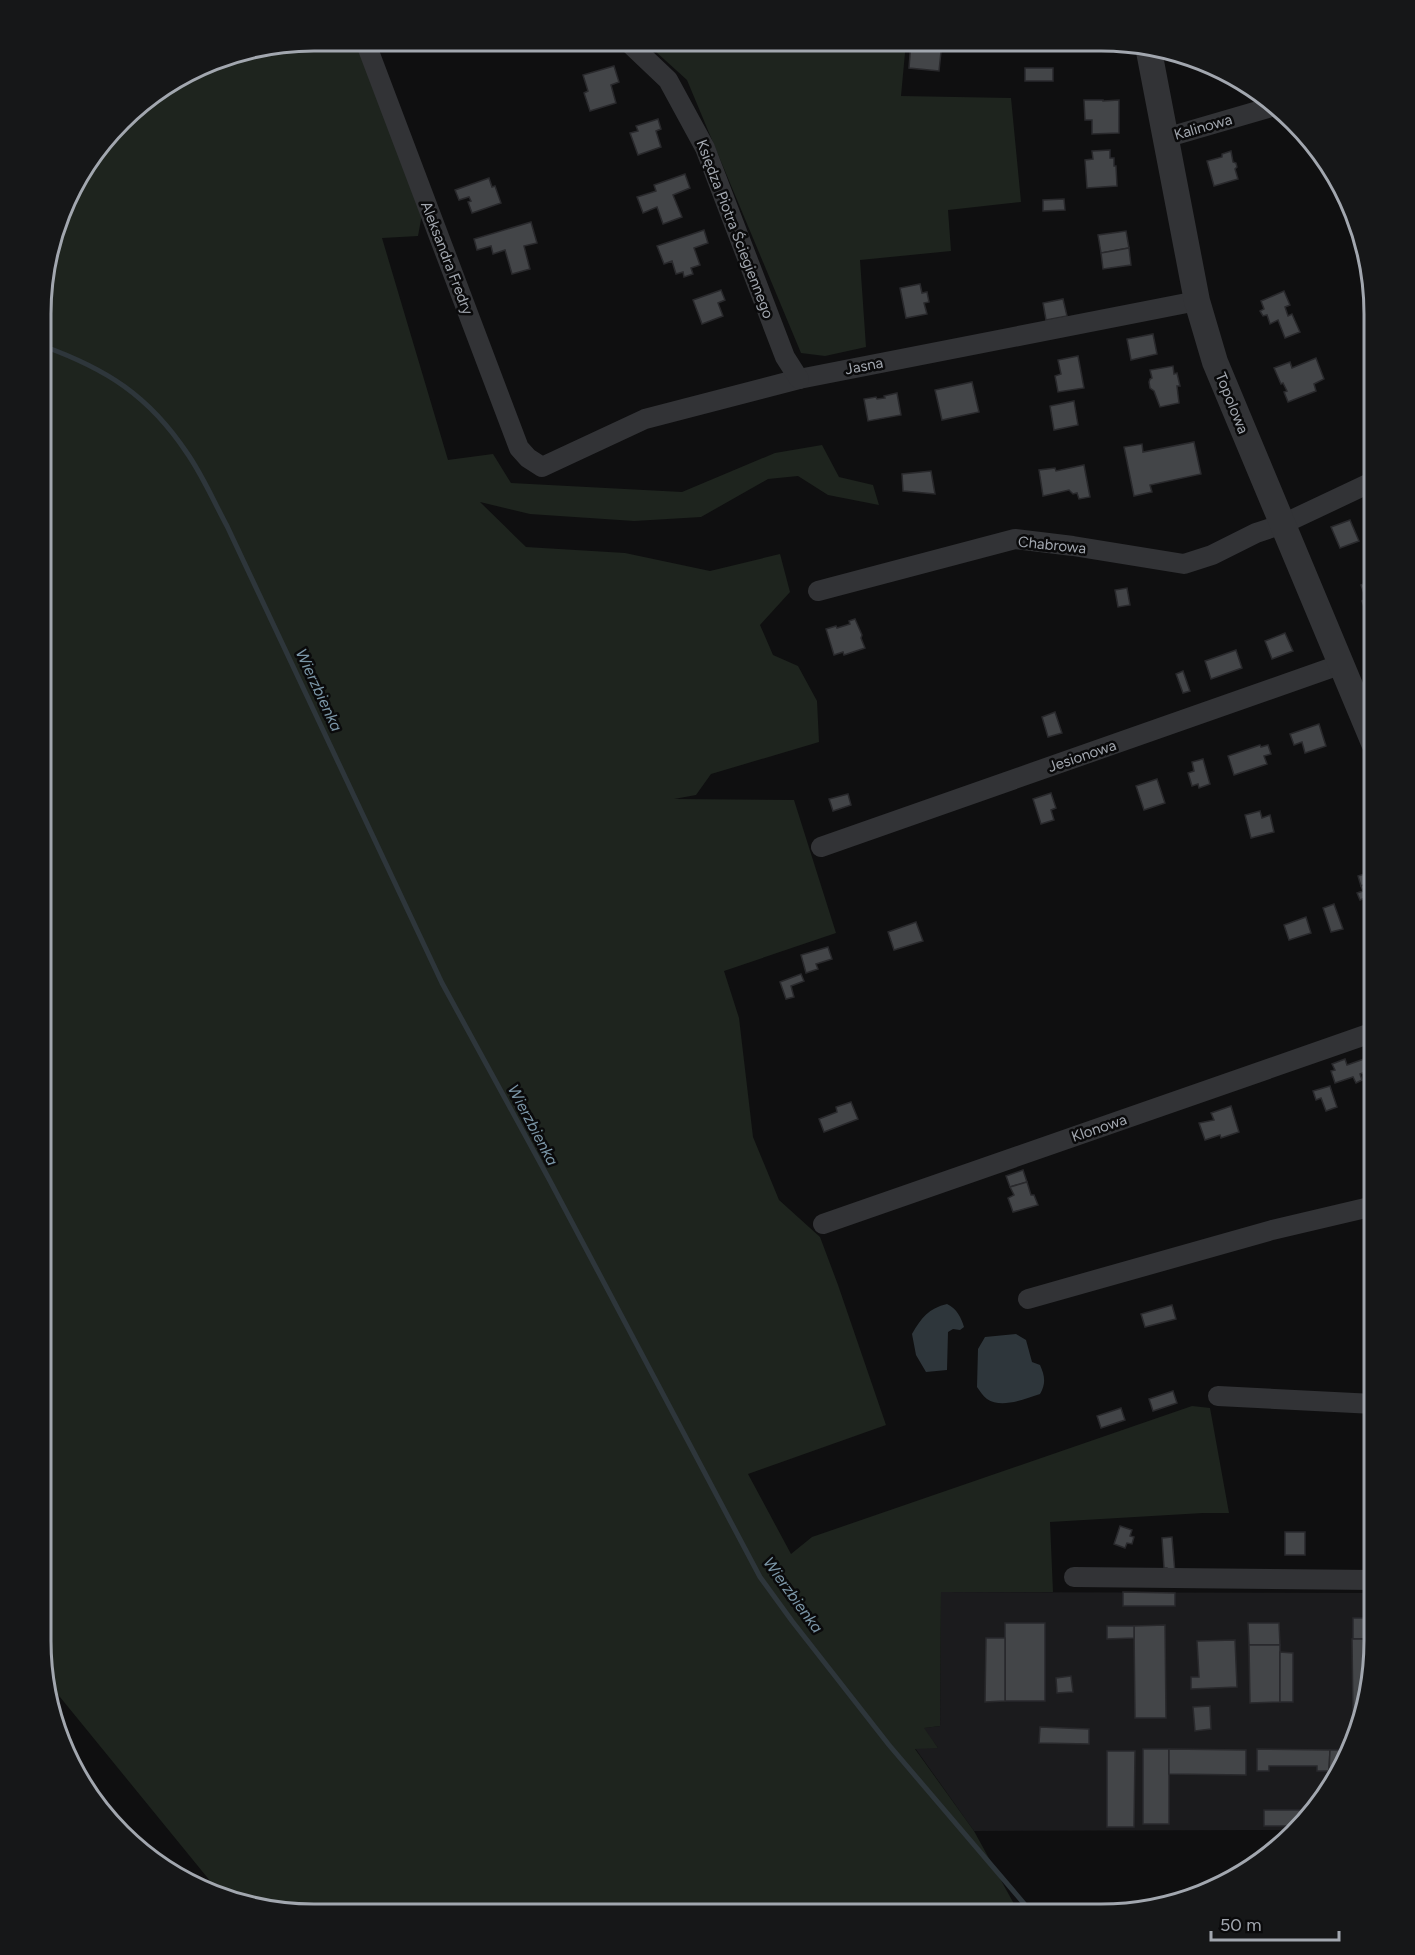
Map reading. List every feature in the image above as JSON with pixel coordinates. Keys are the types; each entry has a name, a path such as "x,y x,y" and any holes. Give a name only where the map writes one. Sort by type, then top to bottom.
{"street":[{"name":"Aleksandra Fredry","path":"369,51 519,448 528,458 542,467"},
{"name":"Księdza Piotra Ściegiennego","path":"638,51 668,80 705,148 785,357 799,379"},
{"name":"Topolowa","path":"1150,55 1197,301 1215,362 1364,719"},
{"name":"Kalinowa","path":"1165,138 1266,109"},
{"name":"Jasna","path":"542,467 645,419 799,379 1197,301"},
{"name":"Chabrowa","path":"818,591 1015,539 1184,564 1212,555 1364,486"},
{"name":"Jesionowa","path":"821,847 1341,664"},
{"name":"Klonowa","path":"823,1224 1364,1035"},
{"path":"1028,1299 1272,1230 1364,1208"},
{"path":"1218,1396 1364,1403"},
{"path":"1074,1577 1364,1580"}],"shaded area":[{"path":"365,51 425,198 418,236 382,238 448,460 493,454 511,483 682,492 775,453 822,445 839,477 873,485 879,505 828,495 798,476 768,479 701,517 634,521 530,514 480,502 526,547 625,553 710,571 780,554 790,592 760,625 773,655 798,666 817,701 819,742 711,774 696,795 674,799 794,800 836,933 724,971 739,1018 753,1137 779,1200 820,1237 886,1425 748,1474 791,1554 812,1537 1192,1406 1210,1408 1229,1513 1050,1522 1053,1592 941,1592 940,1726 924,1728 938,1748 915,1749 974,1831 1014,1904 314,1904 262,1899 212,1884 56,1692 53,1676 51,1641 51,314 53,279 65,229 86,182 116,140 154,105 197,78 246,60 279,53"},
{"path":"655,51 905,51 901,96 1011,98 1021,202 948,210 951,251 860,260 866,347 825,356 801,353 687,80"},
{"path":"947,1304 958,1314 964,1327 948,1332 947,1370 926,1372 916,1355 912,1334 926,1314"},
{"path":"1016,1334 1026,1340 1032,1362 1040,1365 1044,1376 1043,1387 1040,1394 1020,1400 1006,1403 993,1402 986,1398 977,1387 978,1349 985,1337"},
{"path":"941,1592 1364,1593 1362,1676 1350,1726 1329,1773 1299,1815 1284,1830 974,1831 915,1748 938,1748 923,1728 940,1726"}],"building":[{"path":"910,51 941,51 939,71 909,68"},
{"path":"614,66 619,82 611,85 616,103 590,111 584,93 588,91 583,75"},
{"path":"1025,68 1053,68 1053,81 1025,81"},
{"path":"1084,100 1119,100 1119,133 1092,134 1092,120 1085,120"},
{"path":"658,119 661,129 656,131 661,147 638,155 630,133 638,131 636,126"},
{"path":"1110,150 1110,158 1114,158 1114,166 1116,166 1117,186 1087,188 1085,160 1093,159 1092,151"},
{"path":"1231,151 1233,162 1237,167 1235,169 1238,179 1214,186 1207,161 1222,157 1222,154"},
{"path":"685,174 690,188 673,195 682,217 663,224 657,207 643,213 637,197 656,191 654,185"},
{"path":"489,178 492,187 495,186 501,203 472,213 468,202 471,201 469,197 459,200 455,190"},
{"path":"1064,199 1065,210 1043,211 1043,200"},
{"path":"531,222 537,243 524,246 530,269 512,274 505,250 493,254 491,246 477,250 474,239"},
{"path":"704,230 708,243 694,248 700,265 691,268 693,274 684,277 683,272 676,274 672,261 664,264 657,246"},
{"path":"1126,231 1129,248 1101,253 1098,235"},
{"path":"1129,248 1131,265 1103,269 1101,253"},
{"path":"920,284 922,293 927,292 929,302 924,303 927,314 906,318 900,288"},
{"path":"721,290 725,300 718,303 723,316 702,324 693,300"},
{"path":"1284,291 1290,305 1285,307 1288,316 1292,314 1300,332 1285,338 1278,320 1270,324 1267,315 1263,316 1260,311 1264,309 1261,301"},
{"path":"1063,299 1067,316 1046,320 1043,303"},
{"path":"1153,334 1157,354 1131,360 1127,339"},
{"path":"1078,356 1084,388 1058,392 1055,376 1061,374 1058,360"},
{"path":"1316,358 1324,379 1314,384 1316,391 1288,402 1284,392 1287,391 1274,368 1290,362 1292,368"},
{"path":"1173,366 1180,386 1177,386 1179,403 1160,407 1154,391 1150,388 1149,382 1152,378 1150,370"},
{"path":"972,382 979,412 942,420 935,390"},
{"path":"897,393 901,415 868,421 864,399 885,398 884,396"},
{"path":"1074,401 1078,425 1054,430 1050,406"},
{"path":"1194,442 1201,474 1150,485 1152,492 1134,496 1124,447 1142,444 1143,452"},
{"path":"1084,465 1090,497 1079,499 1077,493 1073,494 1069,490 1043,496 1039,470 1055,468 1056,471"},
{"path":"931,471 935,494 903,491 902,474"},
{"path":"1350,520 1359,541 1340,548 1331,527"},
{"path":"1127,588 1130,605 1118,607 1115,590"},
{"path":"855,619 865,648 844,655 843,652 834,655 826,629 850,624 849,621"},
{"path":"1285,633 1293,651 1272,659 1265,641"},
{"path":"1236,650 1242,668 1211,679 1205,661"},
{"path":"1183,671 1190,691 1183,693 1176,674"},
{"path":"1055,712 1062,733 1048,737 1042,717"},
{"path":"1319,724 1326,746 1305,753 1302,742 1294,745 1290,734"},
{"path":"1260,745 1261,747 1268,745 1271,754 1264,756 1267,764 1234,775 1228,756"},
{"path":"1203,759 1210,784 1199,788 1198,784 1192,786 1188,773 1194,771 1192,762"},
{"path":"1157,779 1165,803 1144,810 1136,786"},
{"path":"1051,793 1056,808 1051,810 1054,820 1041,824 1033,799"},
{"path":"848,794 851,805 833,811 829,799"},
{"path":"1260,811 1262,818 1270,815 1274,832 1251,838 1245,815"},
{"path":"1364,874 1364,885 1361,886 1358,876"},
{"path":"1364,885 1364,898 1360,900 1357,893 1363,891 1361,886"},
{"path":"1334,904 1343,929 1331,932 1323,908"},
{"path":"1306,917 1311,933 1289,940 1284,925"},
{"path":"916,922 923,941 894,950 888,932"},
{"path":"828,947 832,959 816,964 818,969 806,973 801,955"},
{"path":"801,974 804,981 791,986 794,997 786,999 780,982"},
{"path":"1345,1059 1347,1065 1364,1059 1364,1072 1360,1074 1362,1080 1356,1083 1353,1077 1335,1083 1331,1071 1335,1070 1332,1064"},
{"path":"1330,1086 1337,1107 1326,1111 1321,1098 1316,1100 1313,1091"},
{"path":"851,1102 858,1119 824,1132 819,1119 837,1112 836,1107"},
{"path":"1231,1106 1239,1132 1205,1140 1199,1123 1214,1120 1211,1113"},
{"path":"1023,1170 1027,1182 1010,1187 1006,1176"},
{"path":"1027,1182 1031,1195 1034,1195 1038,1205 1013,1212 1008,1198 1014,1195 1010,1187"},
{"path":"1172,1305 1176,1319 1145,1327 1141,1314"},
{"path":"1173,1391 1177,1403 1153,1411 1149,1399"},
{"path":"1121,1408 1125,1420 1101,1428 1097,1416"},
{"path":"1120,1526 1132,1530 1130,1536 1134,1537 1132,1544 1127,1543 1125,1548 1114,1544"},
{"path":"1285,1532 1305,1532 1305,1555 1285,1555"},
{"path":"1172,1537 1175,1573 1168,1573 1167,1568 1164,1568 1162,1538"},
{"path":"1123,1592 1175,1593 1175,1606 1123,1606"},
{"path":"1353,1618 1364,1618 1364,1639 1353,1639"},
{"path":"1005,1623 1045,1623 1045,1701 1005,1701"},
{"path":"1248,1623 1279,1623 1280,1645 1249,1645"},
{"path":"1165,1625 1166,1718 1135,1718 1134,1626"},
{"path":"1107,1626 1134,1626 1134,1638 1107,1639"},
{"path":"986,1638 1005,1638 1005,1701 985,1702"},
{"path":"1352,1639 1364,1639 1362,1676 1353,1716"},
{"path":"1235,1640 1237,1687 1191,1689 1191,1677 1199,1677 1197,1641"},
{"path":"1249,1645 1280,1645 1280,1702 1250,1703"},
{"path":"1280,1652 1293,1653 1293,1702 1280,1702"},
{"path":"1071,1676 1073,1692 1057,1693 1056,1678"},
{"path":"1210,1706 1211,1729 1195,1731 1193,1707"},
{"path":"1040,1727 1089,1729 1089,1744 1039,1743"},
{"path":"1143,1749 1169,1749 1169,1824 1143,1824"},
{"path":"1169,1749 1246,1750 1246,1775 1169,1774"},
{"path":"1257,1749 1330,1750 1329,1771 1317,1771 1317,1766 1269,1766 1269,1771 1257,1771"},
{"path":"1330,1750 1340,1750 1330,1771"},
{"path":"1107,1751 1135,1751 1134,1827 1107,1827"},
{"path":"1264,1810 1303,1810 1288,1826 1264,1826"}],"waterway":[{"name":"Wierzbienka","path":"51,349 107,375 142,400 173,433 193,462 227,526 442,983 549,1179 760,1577 889,1745 1024,1904"}]}
